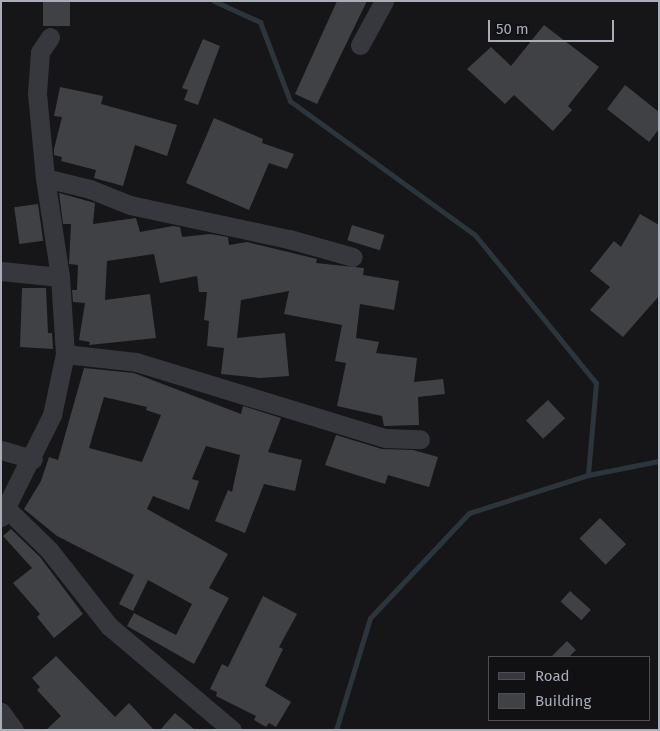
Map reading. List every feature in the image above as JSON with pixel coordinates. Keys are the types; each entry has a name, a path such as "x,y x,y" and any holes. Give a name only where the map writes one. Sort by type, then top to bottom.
{"street":[{"path":"360,45 384,1"},
{"path":"50,37 40,52 37,92 45,178 60,277 65,354 52,415 33,458 4,512 49,550 109,626 232,730"},
{"path":"45,178 90,189 130,205 289,239 353,257"},
{"path":"1,271 60,277"},
{"path":"65,354 136,362 385,438 420,439"},
{"path":"1,450 33,458"}],"building":[{"path":"337,1 367,1 317,104 295,94"},
{"path":"43,2 70,2 70,26 43,26"},
{"path":"544,25 599,67 568,106 572,110 553,131 514,95 505,104 467,69 491,47 511,66"},
{"path":"203,39 220,46 198,105 184,100 188,90 182,88"},
{"path":"625,85 659,112 659,129 649,142 607,109"},
{"path":"60,87 103,96 101,104 177,125 167,156 135,145 123,186 94,178 96,170 61,161 62,157 54,155 62,117 54,116"},
{"path":"214,118 263,139 262,143 294,154 287,169 269,163 249,210 186,183"},
{"path":"59,193 95,203 93,224 136,218 140,232 173,226 180,227 182,237 210,234 228,237 229,245 247,242 317,259 316,263 364,268 363,275 399,281 394,310 360,304 356,338 379,342 376,353 417,358 414,382 443,379 445,394 418,397 419,425 384,426 382,416 337,406 346,363 335,361 342,325 284,314 289,291 241,300 237,338 285,333 289,376 260,378 221,374 224,348 207,346 209,321 204,320 207,292 199,292 197,276 160,283 154,254 107,261 105,300 150,294 156,338 89,345 90,342 79,340 85,303 73,302 72,290 77,290 78,265 69,264 71,224 63,224"},
{"path":"38,204 43,241 19,244 14,207"},
{"path":"640,214 659,225 659,296 623,337 590,310 610,287 590,271 614,241 621,247"},
{"path":"352,225 385,235 380,250 347,240"},
{"path":"22,288 46,288 48,333 52,333 53,349 20,347"},
{"path":"84,368 134,373 241,414 243,406 281,418 268,452 302,460 295,491 264,484 245,533 215,521 228,490 232,492 240,455 206,446 192,479 199,481 189,510 153,496 147,509 228,554 209,588 229,598 194,664 127,626 134,613 176,635 192,604 148,580 133,611 119,604 134,575 57,536 24,509 41,481 49,457 58,460","holes":["104,397 147,407 146,410 161,415 142,462 89,448"]},
{"path":"548,400 565,418 543,439 526,420"},
{"path":"336,435 382,449 413,450 438,457 429,487 388,475 385,484 325,465"},
{"path":"600,518 626,544 606,565 579,539"},
{"path":"11,529 40,557 83,614 54,638 37,617 40,614 13,583 32,568 3,536"},
{"path":"570,591 591,610 581,620 561,601"},
{"path":"263,596 297,614 279,647 283,649 265,686 291,702 276,727 269,723 266,727 254,720 256,716 216,696 217,692 210,689 222,664 228,667"},
{"path":"567,641 576,650 570,656 552,656"},
{"path":"56,656 115,717 129,703 154,730 46,730 61,716 37,690 40,687 32,678"},
{"path":"175,713 195,730 160,730"}],"waterway":[{"path":"214,1 260,22 290,101 475,235 596,383 588,475"},
{"path":"336,730 370,618 469,513 588,475 659,461"}]}
